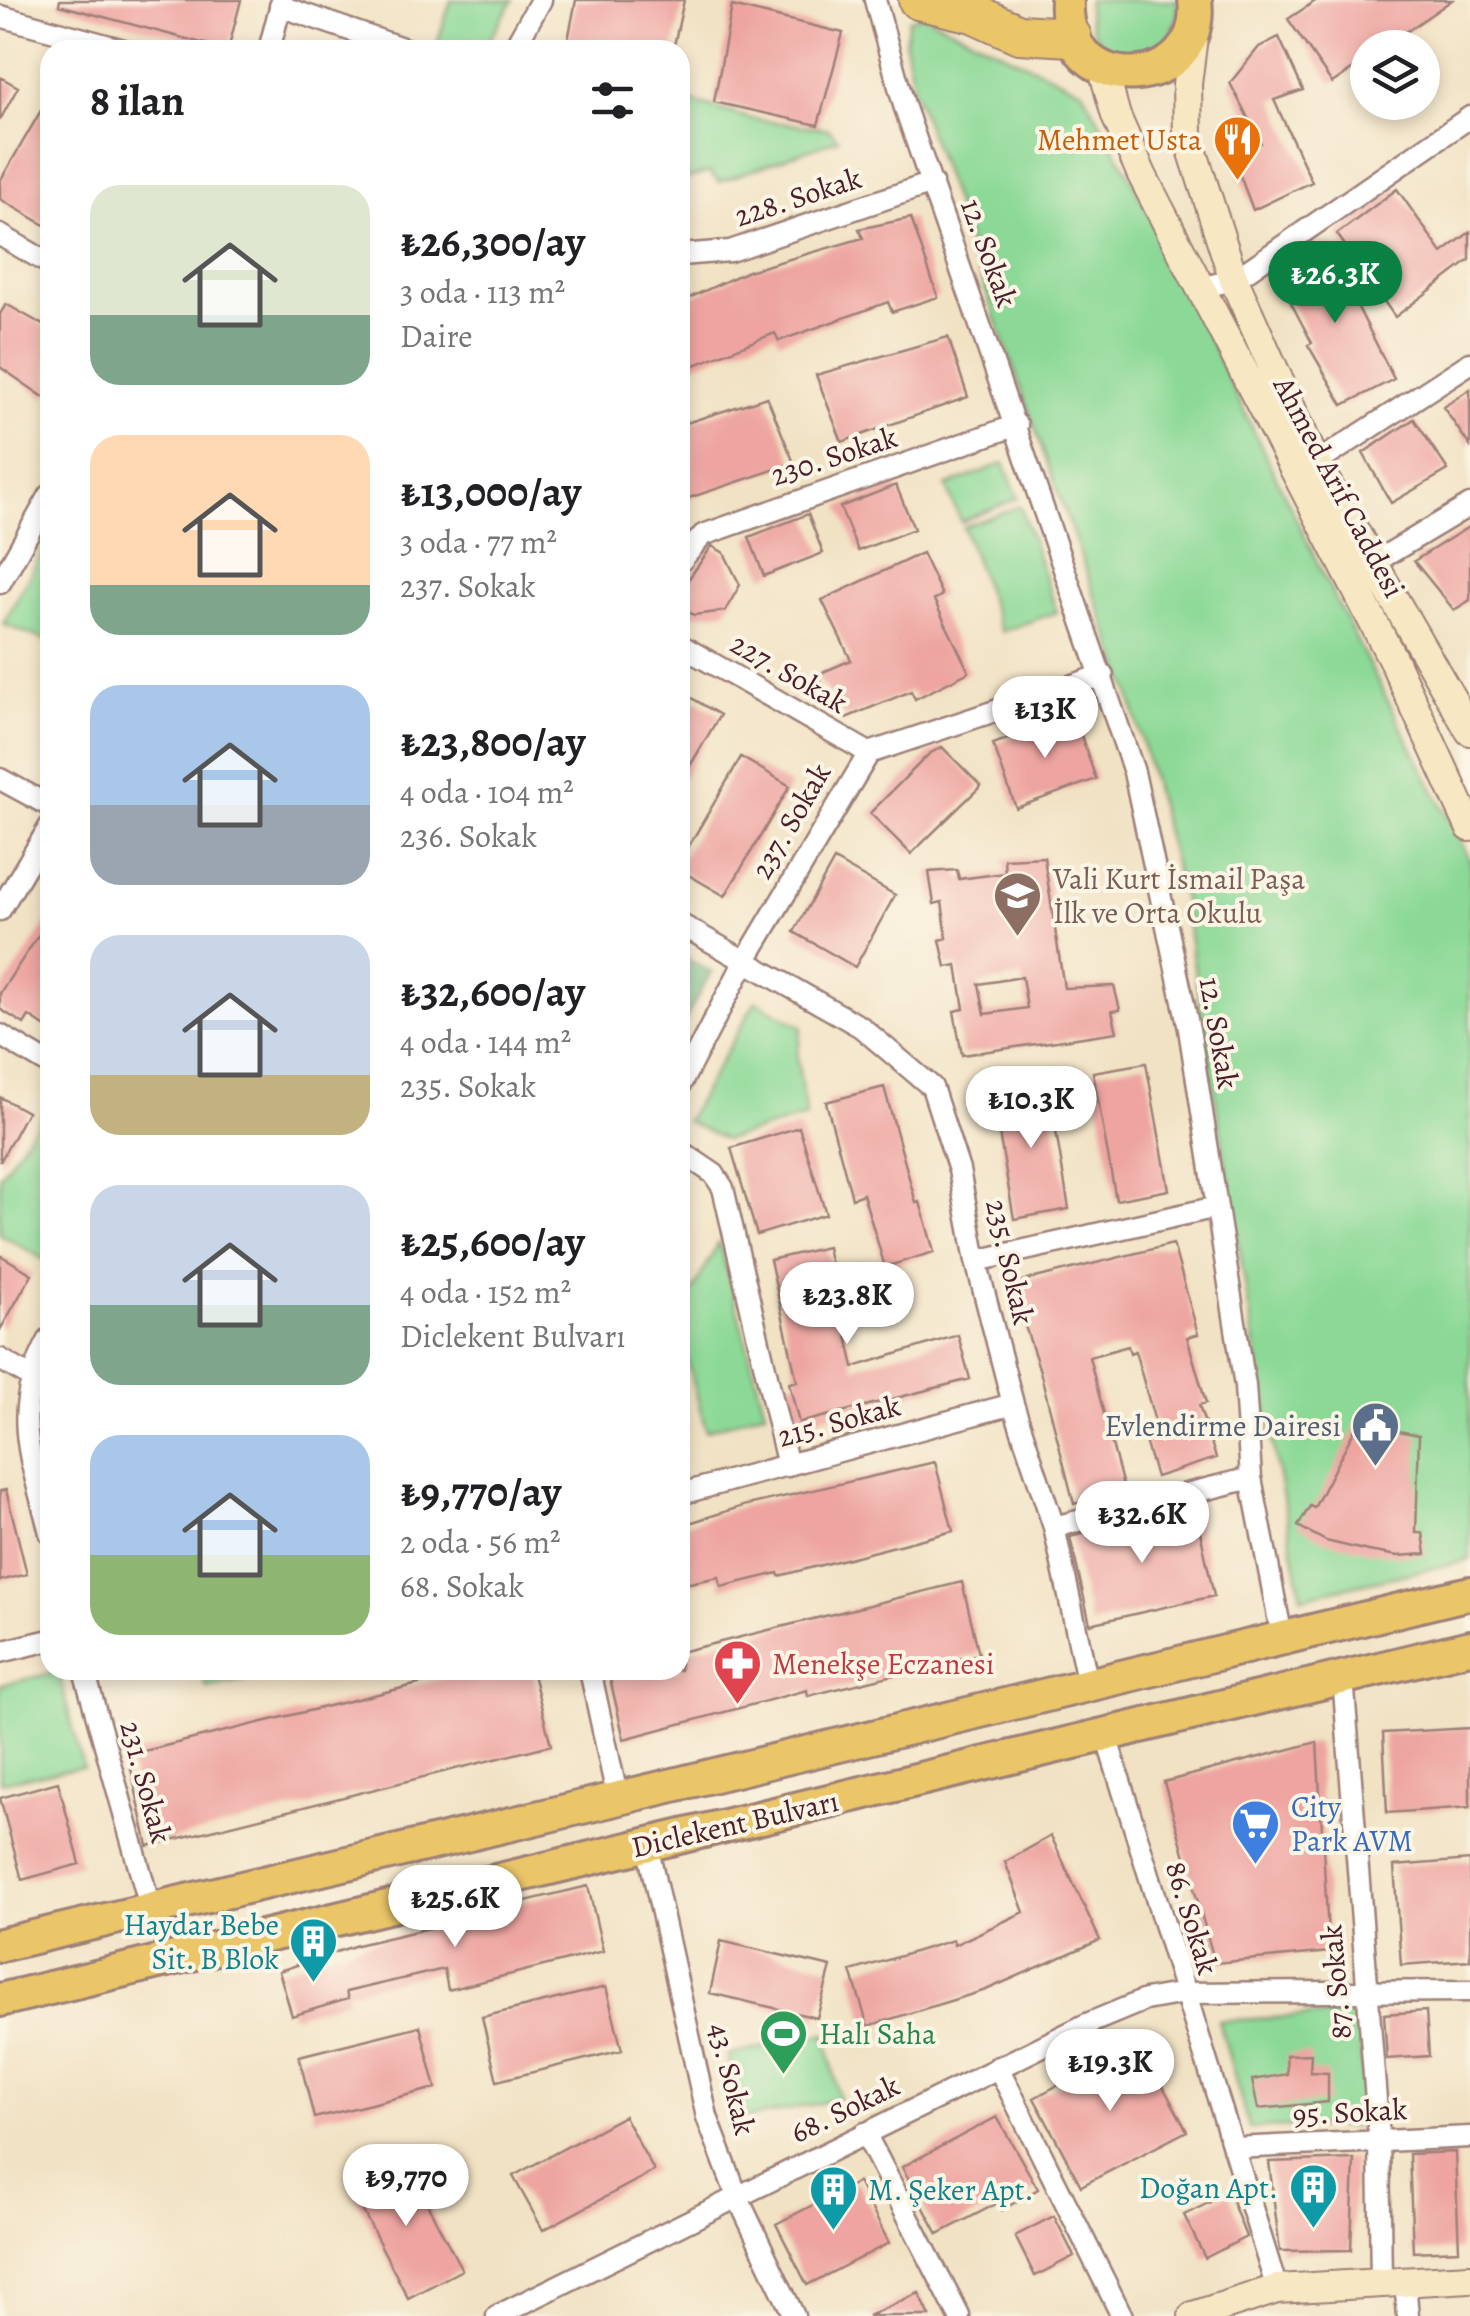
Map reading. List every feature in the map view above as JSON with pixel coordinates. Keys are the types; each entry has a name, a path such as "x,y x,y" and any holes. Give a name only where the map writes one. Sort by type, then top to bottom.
{"highway":[{"path":"918,0 977,5 1019,34 1072,37"}],"main road":[{"path":"1067,0 1072,37 1103,68 1122,74 1161,68 1177,56 1197,9"},
{"name":"Ahmed Arif Caddesi","path":"1197,9 1188,137 1234,280 1306,470"},
{"name":"Ahmed Arif Caddesi","path":"1103,68 1127,143 1199,288 1360,570 1466,807"},
{"name":"Ahmed Arif Caddesi","path":"1360,570 1458,694 1470,731"},
{"name":"Diclekent Bulvarı","path":"0,1945 1470,1593"},
{"name":"Diclekent Bulvarı","path":"0,2000 1470,1648"},
{"path":"1194,2316 1277,2289 1470,2278"}],"street":[{"path":"518,40 540,0"},
{"name":"12. Sokak","path":"875,0 904,105 1018,426 1134,772 1168,918 1245,1386 1251,1478 1282,1637"},
{"path":"272,40 281,3 381,40"},
{"path":"0,16 88,40"},
{"path":"1199,288 1234,280 1470,118"},
{"name":"228. Sokak","path":"690,254 730,251 932,184"},
{"path":"0,234 40,258"},
{"path":"1306,470 1470,363"},
{"name":"230. Sokak","path":"690,551 704,535 1018,426"},
{"path":"1360,570 1470,505"},
{"path":"0,583 40,513"},
{"name":"227. Sokak","path":"690,651 868,753"},
{"name":"237. Sokak","path":"690,1067 744,963 868,753 1103,675"},
{"path":"0,779 40,801"},
{"path":"0,910 40,843"},
{"name":"235. Sokak","path":"690,930 861,1026 932,1087 959,1170 976,1261 1013,1404 1054,1527 1088,1684"},
{"path":"0,1035 40,1060"},
{"path":"690,1158 714,1174 723,1188 788,1466"},
{"path":"976,1261 1217,1207"},
{"path":"40,1356 29,1376 26,1431 40,1490"},
{"path":"0,1360 29,1376"},
{"name":"215. Sokak","path":"690,1491 1013,1404"},
{"path":"1054,1527 1251,1478"},
{"path":"0,1652 40,1642"},
{"name":"87. Sokak","path":"1342,1678 1393,2282 1408,2316"},
{"name":"231. Sokak","path":"87,1680 151,1910"},
{"path":"592,1680 618,1800"},
{"name":"86. Sokak","path":"1106,1736 1277,2289"},
{"name":"43. Sokak","path":"647,1845 707,2117 737,2196 794,2316"},
{"name":"68. Sokak","path":"497,2316 998,2068 1145,2000 1184,1993 1470,1990"},
{"path":"998,2068 1122,2316"},
{"path":"865,2133 959,2316"},
{"name":"95. Sokak","path":"1233,2148 1470,2137"}],"green space":[{"path":"451,0 513,0 489,40 438,40"},
{"path":"1088,0 1177,0 1175,24 1165,41 1150,51 1133,55 1115,52 1100,41 1090,24"},
{"path":"923,15 1082,90 1131,178 1335,599 1470,860 1470,1560 1302,1597 1261,1383 1183,898 1129,691 914,90 905,43 909,19"},
{"path":"690,101 752,119 829,129 838,139 719,182 709,172 690,178"},
{"path":"1004,463 1018,498 961,522 946,486"},
{"path":"1020,506 1057,612 1001,632 963,527"},
{"path":"40,556 40,638 3,624"},
{"path":"690,960 711,972 690,1011"},
{"path":"756,1001 802,1027 797,1057 806,1117 725,1140 690,1123 690,1114"},
{"path":"40,1118 40,1257 0,1234 0,1176"},
{"path":"719,1242 765,1411 706,1431 690,1371 690,1296"},
{"path":"40,1676 40,1680 60,1680 83,1767 0,1782 0,1685"},
{"path":"204,1680 242,1680 207,1688"},
{"path":"1359,2013 1365,2126 1249,2128 1219,2021"},
{"name":"Halı Saha","path":"826,2034 839,2099 741,2120 728,2055"}],"building":[{"path":"60,0 241,0 231,40 190,40 59,5"},
{"path":"576,0 684,0 675,40 568,40"},
{"path":"1317,0 1452,0 1409,30 1350,30 1350,71 1332,83 1288,19"},
{"path":"732,6 843,33 818,125 714,102"},
{"path":"1279,37 1303,90 1274,100 1312,182 1253,210 1233,157 1261,143 1230,83 1259,47"},
{"path":"0,77 18,87 0,120"},
{"path":"40,112 40,222 0,199 0,181"},
{"path":"1397,189 1442,253 1470,232 1470,260 1395,317 1337,234"},
{"path":"911,218 938,297 892,312 888,302 779,341 775,333 690,367 690,297 748,271 863,238 859,229"},
{"path":"1327,246 1394,379 1343,405 1308,345 1312,343 1275,272"},
{"path":"6,304 40,323 40,395 0,367 0,314"},
{"path":"948,337 968,397 842,442 816,375"},
{"path":"1470,389 1470,446 1443,407"},
{"path":"767,397 794,463 690,498 690,422"},
{"path":"1414,419 1448,470 1391,503 1363,453"},
{"path":"896,485 914,529 858,551 840,507"},
{"path":"808,514 823,553 764,576 749,537"},
{"path":"1470,526 1470,600 1454,610 1414,561"},
{"path":"712,546 724,553 740,585 725,611 694,615 690,613 690,577"},
{"path":"922,553 942,595 934,600 969,672 915,699 911,691 846,718 816,675 851,660 822,600"},
{"path":"690,697 720,715 690,766"},
{"path":"1074,715 1096,779 1016,808 993,744"},
{"path":"942,747 981,786 911,854 870,813 929,754"},
{"path":"741,757 790,786 725,896 690,876 690,844"},
{"path":"1044,857 1064,988 1114,986 1120,1010 1112,1011 1117,1032 962,1055 954,1011 964,1009 957,965 946,967 940,940 947,938 942,902 934,904 929,872 957,870 959,879 1005,873 1004,859","holes":["1022,977 1027,1008 985,1014 979,984"]},
{"path":"834,860 895,895 855,967 794,932"},
{"path":"40,933 40,1023 29,1016 24,1024 0,1009 0,993"},
{"path":"1146,1063 1169,1190 1116,1200 1093,1072"},
{"path":"1048,1084 1069,1209 1014,1219 992,1093"},
{"path":"884,1087 916,1203 920,1202 934,1252 885,1267 863,1194 852,1198 826,1102"},
{"path":"0,1097 27,1112 0,1162"},
{"path":"799,1127 826,1214 757,1235 731,1148"},
{"path":"1173,1244 1198,1334 1187,1337 1206,1403 1199,1405 1216,1458 1156,1477 1145,1441 1159,1436 1135,1351 1130,1353 1128,1346 1089,1357 1124,1490 1074,1504 1040,1371 1011,1284"},
{"path":"827,1247 854,1367 958,1335 970,1379 799,1423 789,1383 797,1381 770,1260"},
{"path":"0,1255 32,1274 0,1330"},
{"name":"Evlendirme Dairesi","path":"1358,1423 1419,1435 1416,1533 1423,1533 1426,1554 1398,1556 1368,1551 1326,1541 1298,1526 1310,1506 1314,1508"},
{"path":"935,1462 953,1531 779,1576 778,1573 721,1587 719,1577 690,1583 690,1523 743,1506"},
{"path":"6,1490 27,1574 0,1581 0,1491"},
{"path":"1195,1508 1214,1596 1090,1624 1070,1537"},
{"path":"962,1582 979,1654 808,1696 807,1690 624,1739 610,1680 690,1680 690,1650"},
{"path":"435,1680 535,1680 551,1745 148,1846 128,1755"},
{"path":"1470,1728 1470,1807 1387,1813 1383,1733"},
{"name":"City Park AVM","path":"1317,1742 1329,1952 1215,1963 1164,1782"},
{"path":"58,1782 80,1864 22,1880 0,1798"},
{"path":"1051,1836 1100,1940 986,1990 868,2026 851,1971 953,1940 954,1945 1024,1912 1005,1862"},
{"path":"1470,1860 1470,1960 1401,1965 1394,1866"},
{"path":"588,1886 603,1951 448,1990 444,1969 346,1992 348,1999 292,2016 279,1971 357,1945 434,1927 433,1923"},
{"path":"721,1941 831,1967 817,2018 710,1993"},
{"path":"606,1987 622,2050 497,2081 482,2017"},
{"path":"1426,2011 1429,2056 1387,2059 1384,2014"},
{"path":"420,2026 436,2088 314,2118 299,2056"},
{"path":"1139,2042 1187,2131 1081,2186 1034,2098"},
{"path":"1311,2054 1310,2072 1328,2073 1328,2102 1258,2109 1252,2080 1287,2074 1286,2055"},
{"path":"624,2116 654,2171 543,2230 513,2176"},
{"path":"997,2117 1038,2189 1002,2210 998,2203 938,2234 902,2167"},
{"path":"1455,2152 1459,2250 1413,2252 1409,2154"},
{"path":"1354,2159 1351,2250 1280,2251 1269,2162"},
{"path":"404,2160 462,2270 408,2298 351,2188"},
{"name":"M. Şeker Apt.","path":"858,2182 889,2243 807,2285 776,2224"},
{"path":"1229,2193 1246,2237 1205,2258 1184,2215"},
{"path":"1054,2216 1074,2256 1035,2276 1015,2236"},
{"path":"919,2293 930,2316 868,2316"}],"place":[{"name":"Mehmet Usta","path":"1237,182"},
{"name":"Vali Kurt İsmail Paşa İlk ve Orta Okulu","path":"1018,938"},
{"name":"Evlendirme Dairesi","path":"1376,1468"},
{"name":"Menekşe Eczanesi","path":"737,1706"},
{"name":"City Park AVM","path":"1256,1866"},
{"name":"Haydar Bebe Sit. B Blok","path":"314,1984"},
{"name":"Halı Saha","path":"784,2076"},
{"name":"Doğan Apt.","path":"1313,2230"},
{"name":"M. Şeker Apt.","path":"833,2232"}]}
